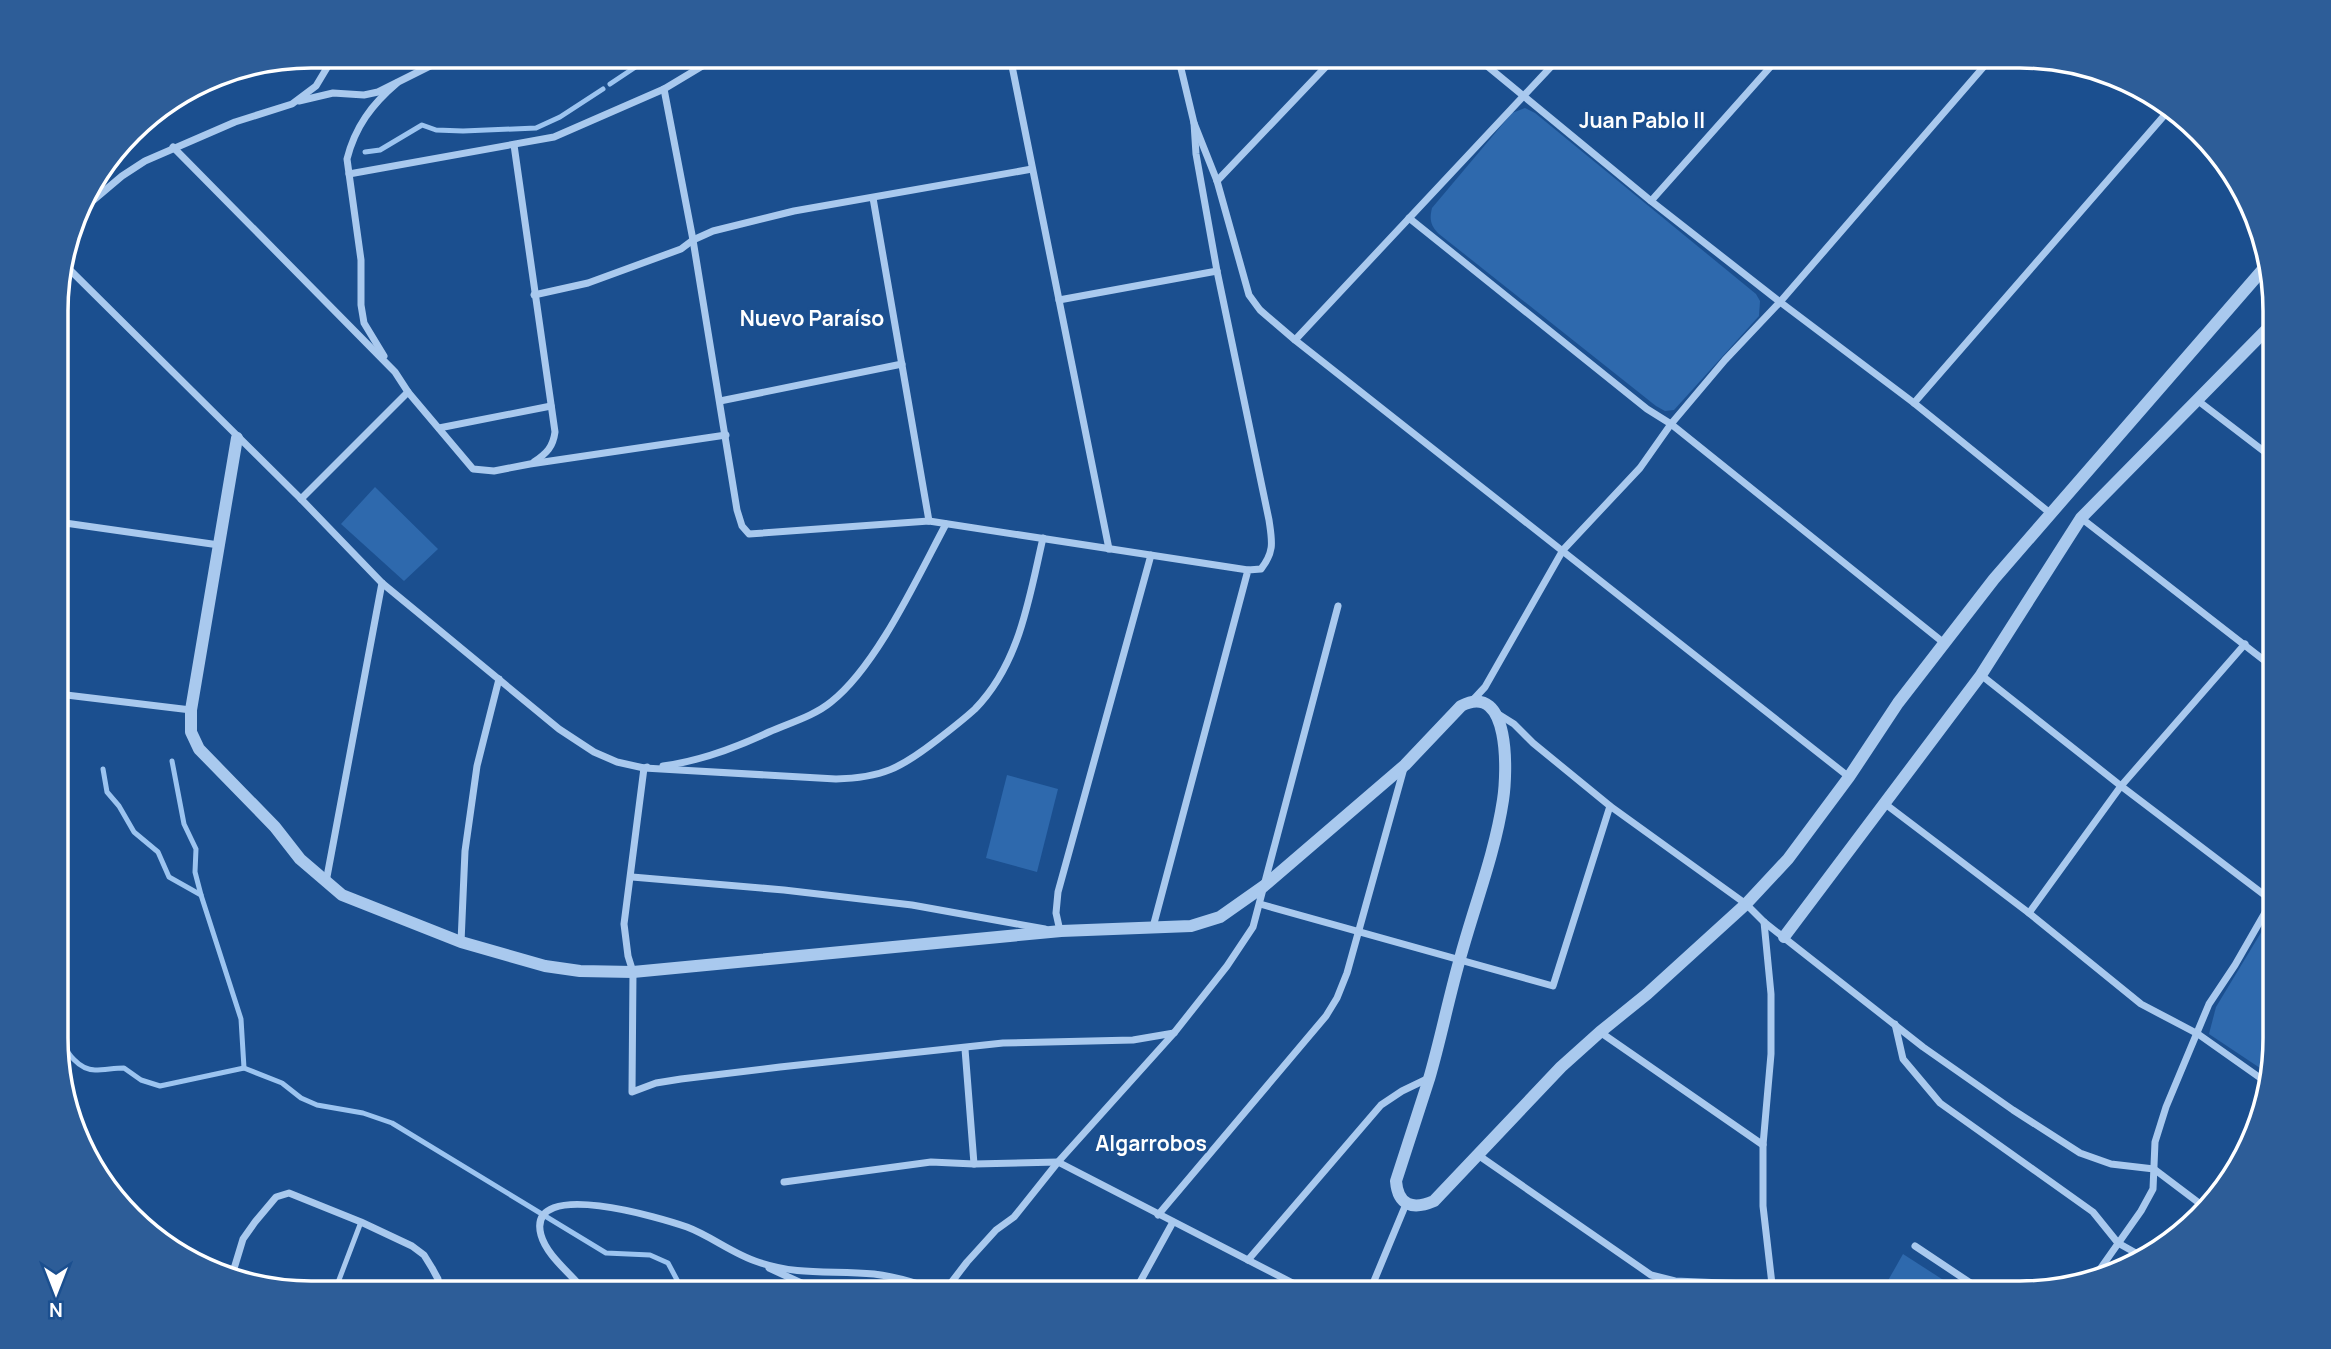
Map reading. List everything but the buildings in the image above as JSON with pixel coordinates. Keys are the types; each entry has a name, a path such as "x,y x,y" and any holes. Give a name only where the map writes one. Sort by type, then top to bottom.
{"street":[{"path":"292,104 316,86 327,68"},
{"path":"98,196 145,161 236,122 333,93 364,95 378,92 426,68"},
{"path":"349,174 554,137 664,89 699,68"},
{"path":"1012,68 1109,548"},
{"path":"1181,68 1195,123 1217,181 1249,295 1260,310 1849,777"},
{"path":"1217,181 1325,68"},
{"path":"1490,68 1651,201 1914,403 2050,513"},
{"path":"1295,340 1550,68"},
{"path":"1651,201 1769,68"},
{"path":"237,438 191,710 191,732 199,748 275,827 300,859 342,895 461,942 545,967 580,971 633,972 1062,932 1191,926 1205,923 1234,908 1264,886 1405,765 1461,706 1472,701 1485,687 1563,550 1640,468 1671,424 1725,360 1780,302 1983,68"},
{"path":"397,83 382,96 359,127 347,159 361,260 361,305 364,323 408,392 465,462 473,469 494,471 726,435"},
{"path":"664,89 737,510 742,526 749,534 929,521 1248,570 1261,569 1270,558 1272,545 1269,520 1217,271 1196,154 1195,123"},
{"path":"1914,403 2164,116"},
{"path":"514,145 555,432 554,443 547,452 530,464"},
{"path":"173,147 395,372"},
{"path":"534,295 588,283 681,249 692,240 713,231 794,211 1032,169"},
{"path":"873,198 929,521"},
{"path":"1409,218 1944,643"},
{"path":"71,271 382,583 559,729 594,752 617,762 644,768 836,779 879,775 901,765 953,728 993,687 1009,660 1023,625 1043,538"},
{"path":"1059,300 1217,271"},
{"path":"1492,710 1504,740 1506,769 1500,821 1429,1078 1396,1181 1397,1193 1406,1204 1420,1206 1434,1201 1561,1067 1746,904 1788,859 1849,777 1898,703 1994,579 2259,274"},
{"path":"1784,937 1981,675 2081,518 2262,334"},
{"path":"720,401 902,364"},
{"path":"301,499 408,392"},
{"path":"2197,399 2262,450"},
{"path":"439,428 551,406"},
{"path":"2081,518 2262,658"},
{"path":"68,523 219,545"},
{"path":"644,768 675,764 743,746 829,704 845,690 874,652 946,524"},
{"path":"1062,932 1056,913 1058,892 1151,555"},
{"path":"1153,928 1248,570"},
{"path":"326,883 382,583"},
{"path":"954,1281 996,1230 1014,1217 1058,1161 1174,1033 1227,967 1253,927 1338,606"},
{"path":"2029,914 2121,786 2245,644"},
{"path":"1981,675 2121,786 2262,891"},
{"path":"461,942 466,851 477,766 499,679"},
{"path":"68,695 191,710"},
{"path":"1472,701 1482,702 1514,724 1533,743 1610,806 1746,904 1764,922 1923,1047 2013,1110 2080,1153 2111,1164 2154,1169 2198,1203"},
{"path":"1158,1214 1326,1016 1337,998 1347,973 1405,765"},
{"path":"644,768 624,924 633,972 632,1092 656,1083 681,1079 1003,1043 1133,1040 1174,1033"},
{"path":"1884,803 2141,1004 2197,1034 2259,1077"},
{"path":"1260,904 1553,986 1610,806"},
{"path":"632,877 784,890 912,905 1062,932"},
{"path":"2102,1266 2141,1211 2153,1189 2155,1142 2166,1107 2209,1004 2262,918"},
{"path":"1764,922 1772,994 1771,1054 1763,1145 1763,1206 1771,1280"},
{"path":"1894,1023 1903,1059 1940,1103 2093,1212 2118,1243 2134,1252"},
{"path":"1600,1032 1763,1145"},
{"path":"965,1049 974,1164"},
{"path":"1248,1260 1381,1105 1429,1078"},
{"path":"1478,1155 1651,1275 1672,1280"},
{"path":"784,1182 930,1162 974,1164 1058,1161 1288,1280"},
{"path":"234,1267 243,1239 276,1196 289,1194 361,1222 412,1246 424,1255 438,1281"},
{"path":"576,1281 555,1257 541,1234 540,1224 549,1208 578,1203 601,1205 687,1227 796,1281"},
{"path":"1373,1280 1406,1204"},
{"path":"1141,1281 1173,1222"},
{"path":"1915,1245 1965,1280"},
{"path":"757,1262 807,1273 887,1276 903,1281"}],"lane":[{"path":"339,1281 361,1222"}],"shaded area":[{"path":"1525,108 1535,113 1756,294 1760,301 1759,316 1674,410 1665,411 1656,406 1439,234 1432,225 1432,208 1512,113"},
{"path":"375,487 438,549 404,581 341,524"},
{"path":"1007,775 1058,789 1037,872 986,858"},
{"path":"2262,931 2260,1068 2209,1034 2216,1007"},
{"path":"1903,1254 1943,1280 1888,1280"}],"waterway":[{"path":"610,84 634,68"},
{"path":"365,152 380,150 422,125 436,130 463,131 536,128 560,117 603,89"},
{"path":"172,761 184,824 196,849 195,872 201,895"},
{"path":"103,769 107,792 119,806 134,832 158,852 169,877 201,895 241,1019 244,1068"},
{"path":"69,1053 83,1067 99,1070 124,1068 141,1080 160,1086 244,1068 282,1083 301,1098 317,1105 363,1113 392,1123 606,1253 650,1255 668,1263 677,1281"}],"district":[{"name":"Juan Pablo II","path":"1642,121"},
{"name":"Nuevo Paraíso","path":"812,319"},
{"name":"Algarrobos","path":"1151,1144"}]}
